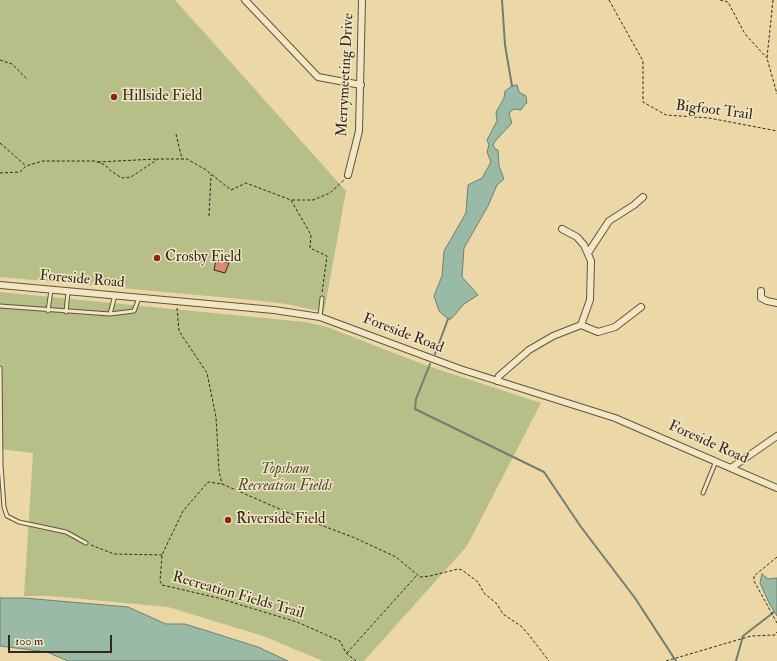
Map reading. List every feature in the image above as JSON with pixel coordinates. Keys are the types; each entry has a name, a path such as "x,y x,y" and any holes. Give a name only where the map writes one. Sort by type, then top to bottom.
{"street":[{"path":"245,0 318,77 361,85"},
{"name":"Merrymeeting Drive","path":"348,175 359,131 362,0"},
{"path":"588,253 609,221 634,205 643,197"},
{"path":"562,229 577,237 588,253 591,261 590,300 581,325"},
{"name":"Foreside Road","path":"0,285 274,310 320,317 460,369 615,418 777,488"},
{"path":"760,291 761,298 777,303"},
{"path":"497,381 499,376 529,350 553,336 581,325 598,332 616,327 641,308"},
{"path":"731,468 777,436"}],"lane":[{"path":"48,311 51,290"},
{"path":"66,312 68,291"},
{"path":"110,314 115,295"},
{"path":"0,306 48,311 110,314 134,311 139,298"},
{"path":"320,317 322,298"},
{"path":"0,368 1,465 4,507 8,516 19,522 66,532 86,543"},
{"path":"703,492 716,461"}],"path":[{"name":"Bigfoot Trail","path":"609,0 643,61 643,102 666,115 709,118 777,131"},
{"path":"720,0 728,2 745,34 767,58"},
{"path":"773,0 767,58 777,94"},
{"path":"0,60 12,64 26,79"},
{"path":"176,134 182,159"},
{"path":"0,143 26,166"},
{"path":"95,161 105,165 111,172 122,178 131,178 158,159"},
{"path":"0,173 20,172 26,166 43,161 187,159 211,174 231,190 246,183 291,200 313,200 330,193 348,175"},
{"path":"209,216 211,174"},
{"path":"291,200 311,235 310,248 327,256 322,298"},
{"path":"177,306 176,317 179,331 207,373 216,417 219,471 222,484 289,513 355,538 396,557 420,577 458,569 471,576 478,582 484,593 497,604 503,614 521,626 549,661"},
{"name":"Recreation Fields Trail","path":"222,484 208,482 183,511 162,555 160,581 162,585 218,598 297,622 340,641 346,653 356,661"},
{"path":"86,543 114,554 162,555"},
{"path":"777,556 754,576 754,580 777,623"},
{"path":"346,653 418,574"},
{"path":"666,661 752,636 775,635 777,632"}],"green space":[{"path":"0,0 175,0 346,191 324,312 286,304 252,300 0,277"},
{"name":"Topsham Recreation Fields","path":"0,292 305,322 327,327 425,365 541,403 467,546 364,661 323,661 263,636 168,607 51,596 24,596 33,453 0,449"}],"shaded area":[{"path":"517,85 519,92 526,96 527,103 521,110 514,109 511,111 509,114 512,123 493,145 495,149 498,150 499,166 504,179 497,185 488,206 464,248 462,277 478,295 464,304 451,319 448,319 439,311 434,296 442,276 444,251 466,213 468,185 482,178 491,162 487,152 489,145 487,140 497,121 496,112 504,98 505,91 512,86"},
{"path":"762,574 768,579 777,578 777,616 760,583"},
{"path":"0,598 24,598 128,607 166,624 185,624 258,647 288,661 68,661 47,652 0,646"}],"building":[{"path":"216,260 229,263 225,273 214,270"}],"waterway":[{"path":"502,0 505,45 512,86"},
{"path":"435,354 448,319"},
{"path":"430,364 416,399 415,409 544,472 581,527 635,598 676,661"},
{"path":"736,661 743,636 774,612"}],"place":[{"name":"Hillside Field","path":"114,97"},
{"name":"Crosby Field","path":"157,258"},
{"name":"Riverside Field","path":"228,520"}]}
